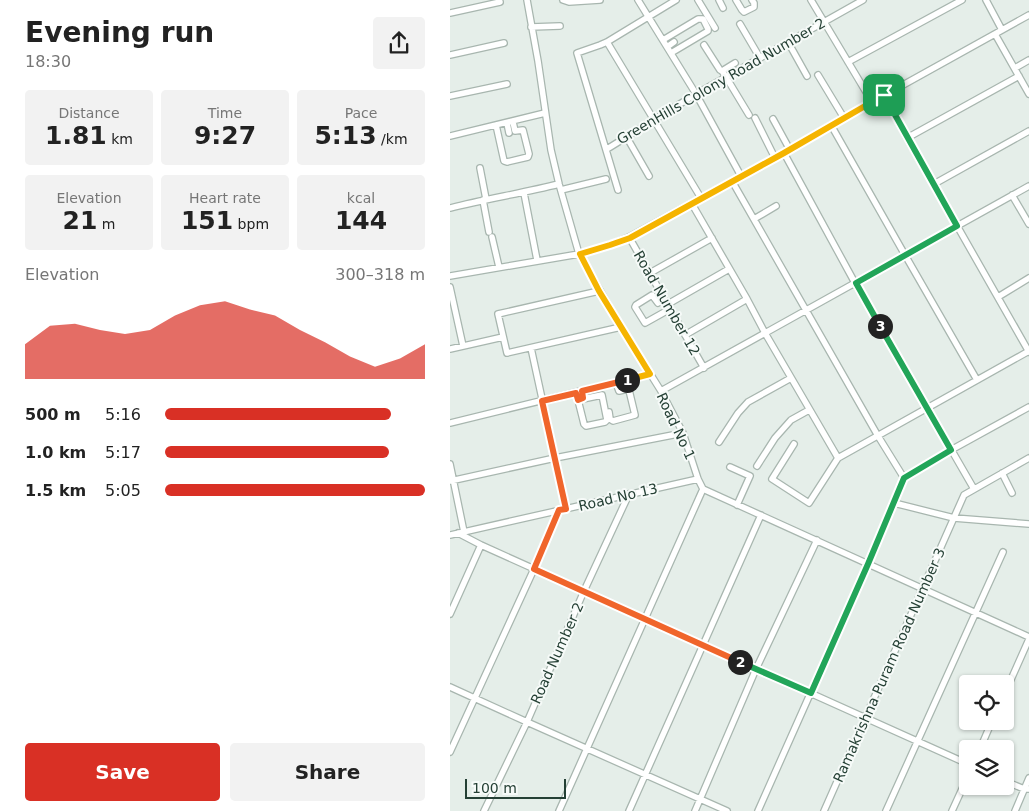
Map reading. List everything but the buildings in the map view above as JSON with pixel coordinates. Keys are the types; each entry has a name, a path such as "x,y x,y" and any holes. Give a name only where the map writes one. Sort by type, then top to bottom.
{"street":[{"name":"Road No 1","path":"527,0 551,150 580,254 599,291 661,391 683,433 703,489"},
{"path":"563,0 569,2 600,0"},
{"path":"638,0 696,94 740,176"},
{"path":"618,190 577,53 607,42 675,0"},
{"path":"698,0 715,28"},
{"path":"719,0 723,8"},
{"path":"736,0 744,12 754,7 755,1"},
{"path":"811,0 872,102"},
{"name":"GreenHills Colony Road Number 2","path":"606,149 696,94 855,2 863,0"},
{"path":"848,62 962,0"},
{"path":"986,0 1002,30"},
{"path":"450,13 500,2"},
{"path":"450,276 580,254 630,238 1029,15"},
{"path":"663,40 703,19 708,29 707,32 671,53"},
{"path":"740,24 760,58"},
{"path":"532,27 560,26"},
{"path":"995,34 1029,94"},
{"path":"607,42 701,198"},
{"path":"667,47 674,42"},
{"path":"788,42 807,76"},
{"path":"450,55 504,43"},
{"path":"704,46 752,116 775,158"},
{"path":"1015,68 1029,60"},
{"path":"680,68 686,64"},
{"path":"722,71 733,64 736,71"},
{"path":"818,75 844,118"},
{"path":"907,138 1019,76"},
{"path":"450,96 507,84"},
{"path":"794,444 772,478 809,503 838,458 1029,352 884,95"},
{"path":"450,136 545,114"},
{"path":"773,119 787,151 856,283 974,489"},
{"path":"496,125 504,161 507,162 528,156 529,154 523,130 515,131 510,122"},
{"path":"509,133 510,122"},
{"path":"831,125 978,380"},
{"path":"934,184 1029,131"},
{"path":"626,136 649,176"},
{"path":"480,168 484,200 499,267"},
{"path":"450,208 484,200 606,179"},
{"path":"732,181 904,478"},
{"path":"661,391 1029,186"},
{"path":"524,193 537,260"},
{"path":"1012,195 1029,224"},
{"path":"692,204 838,458"},
{"path":"754,219 776,206"},
{"name":"Road Number 12","path":"630,238 704,368"},
{"path":"650,272 712,238"},
{"path":"667,304 658,303 652,295 635,307 645,323 667,304 729,269"},
{"path":"998,297 1029,278"},
{"path":"450,287 462,346"},
{"path":"599,291 498,314 507,353 621,327"},
{"path":"685,335 748,299"},
{"path":"450,349 503,338"},
{"path":"450,752 562,509 555,458 531,348"},
{"path":"450,423 650,374"},
{"path":"719,442 738,413 748,402 791,378"},
{"path":"604,386 612,421 634,416 635,413 629,390 618,390 616,383"},
{"path":"579,392 582,399 584,425 606,421 602,395 582,399"},
{"path":"758,811 868,564 904,478 1029,407"},
{"path":"758,466 775,438 791,420 809,410"},
{"path":"451,481 683,433"},
{"path":"954,518 964,495 1029,458"},
{"path":"450,464 451,481 461,533 481,545 959,760"},
{"path":"730,467 750,476 737,505"},
{"path":"1002,473 1012,493"},
{"name":"Road No 13","path":"450,535 698,479"},
{"path":"559,811 703,489 1029,638 1013,675"},
{"name":"Road Number 2","path":"484,811 527,722 629,494"},
{"path":"894,503 954,518 1029,524"},
{"path":"629,811 761,515"},
{"name":"Ramakrishna Puram Road Number 3","path":"824,811 954,518"},
{"path":"695,811 756,669 817,540"},
{"path":"450,614 481,545"},
{"path":"886,811 1003,552"},
{"path":"450,687 727,811"},
{"path":"1015,811 1027,789 1029,778"},
{"path":"1014,784 1027,789"},
{"path":"952,811 959,795"}],"route":[{"path":"884,95 957,226 856,283 951,450 904,478 811,693 534,569 559,510 566,509 542,401 576,393 578,400 583,398 582,391 650,374 599,291 580,254 630,238 884,95"}]}
